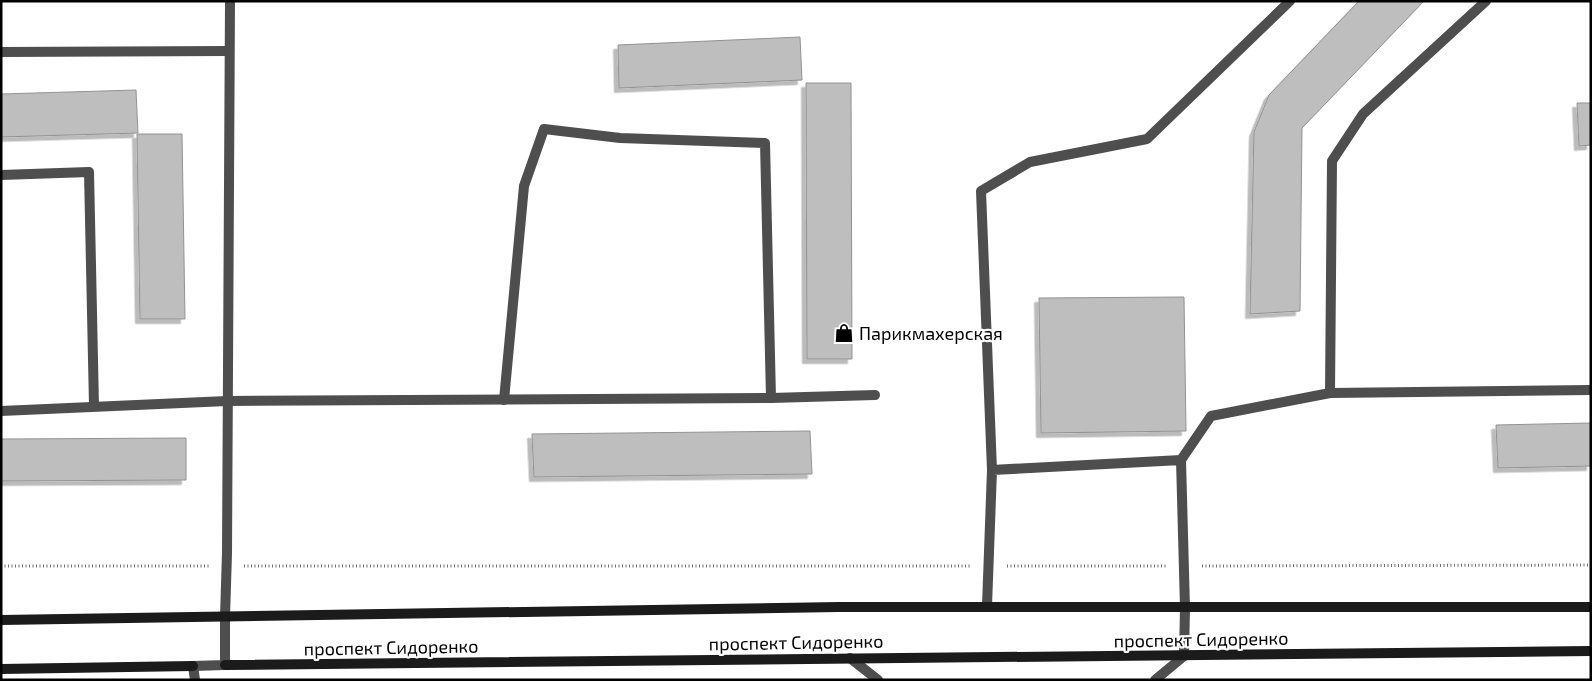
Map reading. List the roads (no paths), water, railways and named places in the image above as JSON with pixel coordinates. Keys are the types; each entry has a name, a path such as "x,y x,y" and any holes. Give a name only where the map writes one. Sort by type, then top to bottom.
{"main road":[{"name":"проспект Сидоренко","path":"1,620 987,606 1185,608 1591,607"},
{"name":"проспект Сидоренко","path":"225,665 1591,651"},
{"name":"проспект Сидоренко","path":"1,669 193,666"}],"street":[{"path":"225,665 230,1"},
{"path":"987,606 992,470 982,191 1030,162 1146,139 1290,1"},
{"path":"1330,393 1332,161 1363,114 1486,1"},
{"path":"1,52 229,52"},
{"path":"504,400 524,186 544,129 620,138 764,143 771,398"},
{"path":"1,175 89,172 94,406"},
{"path":"1155,680 1184,656 1185,608 1181,460 1211,416 1330,393 1591,390"},
{"path":"1,411 227,401 771,398 875,395"},
{"path":"992,470 1181,460"},
{"path":"850,658 878,680"},
{"name":"проспект Сидоренко","path":"193,666 225,665"},
{"path":"193,666 195,680"}],"place":[{"name":"Парикмахерская","path":"844,333"}]}
